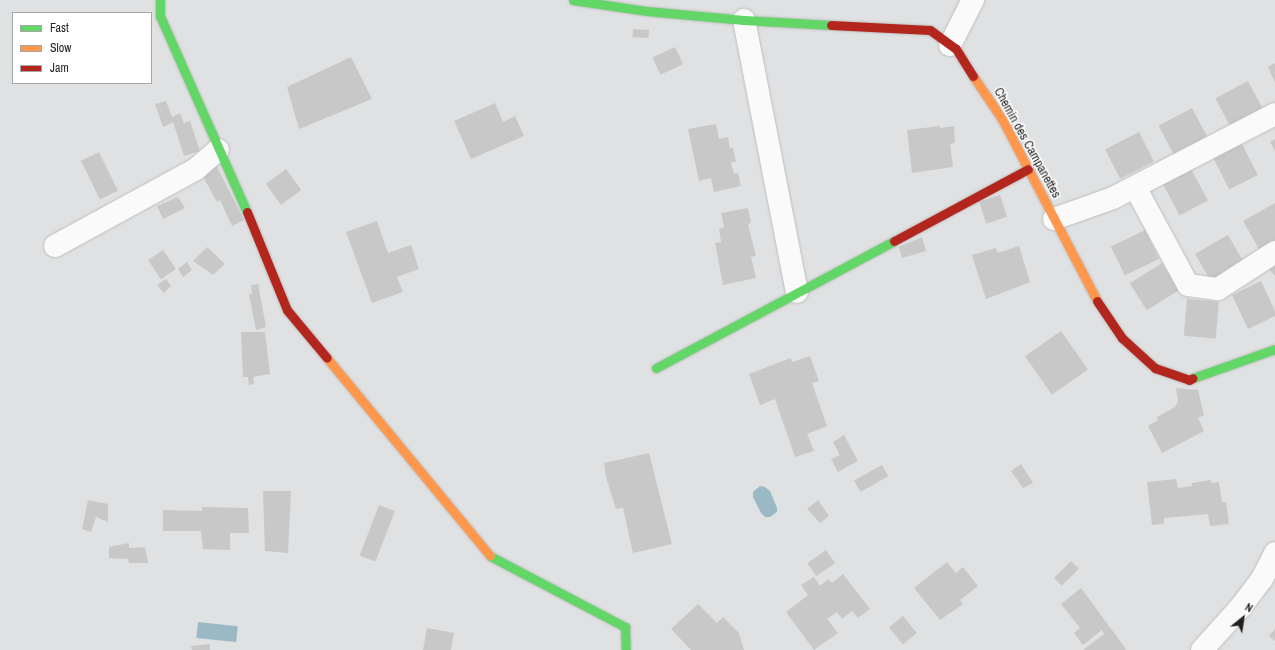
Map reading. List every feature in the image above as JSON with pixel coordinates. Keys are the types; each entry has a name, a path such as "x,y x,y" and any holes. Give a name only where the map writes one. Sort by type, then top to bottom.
{"street":[{"path":"160,0 160,16 218,150 259,239 286,310 492,558 625,627 626,650"},
{"name":"Chemin des Campanettes","path":"573,0 647,11 744,20 930,30 956,49 1002,119 1094,298 1122,338 1155,368 1189,380 1275,349"},
{"path":"950,45 973,0"},
{"path":"744,20 797,292"},
{"path":"1054,219 1113,198 1275,114"},
{"path":"55,246 196,169 218,150"},
{"path":"656,368 1028,169"},
{"path":"1134,187 1188,285 1218,289 1275,252"},
{"path":"1202,650 1240,608 1262,579 1275,553"}],"water":[{"path":"760,486 765,487 770,491 777,508 777,512 770,517 765,517 761,513 753,497 753,492"},
{"path":"198,622 238,626 236,642 196,638"}],"building":[{"path":"633,29 649,30 648,38 632,37"},
{"path":"675,47 683,64 660,75 652,58"},
{"path":"351,57 372,99 299,129 287,87"},
{"path":"1275,63 1275,83 1268,67"},
{"path":"1248,81 1263,109 1230,127 1215,98"},
{"path":"166,101 172,117 180,113 184,123 190,121 200,151 184,156 173,122 163,127 155,104"},
{"path":"495,103 503,122 515,116 524,136 471,159 454,121"},
{"path":"1192,108 1207,136 1173,154 1158,126"},
{"path":"716,124 719,139 728,137 730,148 733,148 736,162 731,162 734,174 738,173 741,186 714,192 711,178 699,181 688,129"},
{"path":"940,126 940,128 954,126 955,143 950,144 953,167 912,173 907,130"},
{"path":"1139,132 1154,161 1120,179 1105,149"},
{"path":"1275,139 1275,151 1270,142"},
{"path":"1241,142 1258,175 1229,189 1212,157"},
{"path":"99,152 118,191 100,199 81,161"},
{"path":"216,165 244,220 232,226 220,200 217,202 201,173"},
{"path":"1190,167 1208,201 1180,216 1162,182"},
{"path":"286,169 301,190 281,205 266,184"},
{"path":"1000,195 1007,217 986,224 979,202"},
{"path":"178,197 185,208 163,219 157,206"},
{"path":"1275,203 1275,240 1259,249 1243,221"},
{"path":"748,208 751,223 748,224 756,256 751,257 756,278 723,285 715,243 721,242 719,229 724,227 721,213"},
{"path":"377,221 388,253 411,245 419,269 397,277 403,292 372,303 346,232"},
{"path":"1145,230 1159,259 1125,275 1111,247"},
{"path":"1228,235 1244,263 1211,282 1195,254"},
{"path":"922,237 926,251 902,258 899,247"},
{"path":"1019,246 1030,282 986,299 972,255 996,248 998,253"},
{"path":"207,247 225,264 213,275 193,261"},
{"path":"163,250 176,269 161,279 148,260"},
{"path":"187,262 192,270 183,277 178,269"},
{"path":"1162,263 1179,290 1147,310 1130,283"},
{"path":"1275,264 1275,276 1269,269"},
{"path":"166,279 171,286 164,293 157,285"},
{"path":"1261,281 1275,311 1275,316 1248,329 1232,295"},
{"path":"258,284 266,327 256,330 249,294 252,294 251,285"},
{"path":"1187,299 1219,302 1216,339 1184,336"},
{"path":"1061,331 1088,370 1052,395 1025,356"},
{"path":"241,332 265,332 270,374 253,377 254,384 249,385 248,377 243,377"},
{"path":"810,356 819,381 812,383 827,426 807,434 814,451 795,457 775,399 760,405 749,374 791,358 792,362"},
{"path":"1176,388 1198,390 1204,415 1198,418 1204,431 1162,453 1148,426 1158,420 1157,417 1175,407 1178,401"},
{"path":"844,435 858,461 838,472 831,459 840,455 833,442"},
{"path":"649,453 672,544 633,553 623,508 616,509 606,477 604,463"},
{"path":"1021,464 1033,483 1023,488 1011,471"},
{"path":"882,465 888,476 860,492 854,481"},
{"path":"1176,479 1178,488 1192,486 1192,483 1211,480 1211,483 1219,482 1222,502 1226,502 1229,524 1210,526 1208,514 1164,518 1164,524 1152,525 1147,482"},
{"path":"263,491 291,491 288,553 265,551"},
{"path":"88,500 108,504 108,522 96,517 91,532 82,529"},
{"path":"818,500 829,516 820,523 807,509"},
{"path":"379,505 395,511 376,562 360,555"},
{"path":"202,507 248,508 249,533 230,533 230,550 203,549 201,531 163,531 163,510 202,511"},
{"path":"129,543 129,548 145,547 148,563 129,563 128,559 109,558 109,547"},
{"path":"826,550 835,563 816,576 807,563"},
{"path":"1071,561 1079,569 1062,586 1054,578"},
{"path":"947,562 956,573 963,567 978,586 960,600 963,604 940,620 914,588"},
{"path":"843,574 870,609 858,618 852,611 842,619 837,612 827,619 838,633 814,650 786,612 808,595 801,585 814,577 820,586 828,579 832,583"},
{"path":"1081,588 1126,649 1125,650 1083,650 1104,634 1102,630 1083,645 1074,633 1080,628 1061,604"},
{"path":"698,604 717,623 723,617 739,633 744,650 691,650 671,629"},
{"path":"903,616 917,633 903,644 889,627"},
{"path":"427,628 454,633 451,650 423,650"},
{"path":"1275,629 1275,641 1269,636"},
{"path":"210,644 210,650 192,650 191,646"}],"traffic: fast":[{"path":"160,0 160,16 247,212"},
{"path":"573,0 647,11 744,20 831,25"},
{"path":"656,368 894,241"},
{"path":"1193,378 1275,349"},
{"path":"490,556 625,627 626,650"}],"traffic: slow":[{"path":"973,76 1002,119 1097,301"},
{"path":"327,358 490,556"}],"traffic: jam":[{"path":"831,25 930,30 956,49 973,76"},
{"path":"894,241 1028,169"},
{"path":"247,212 287,310 327,358"},
{"path":"1097,301 1122,338 1155,368 1189,380 1193,378"}]}
